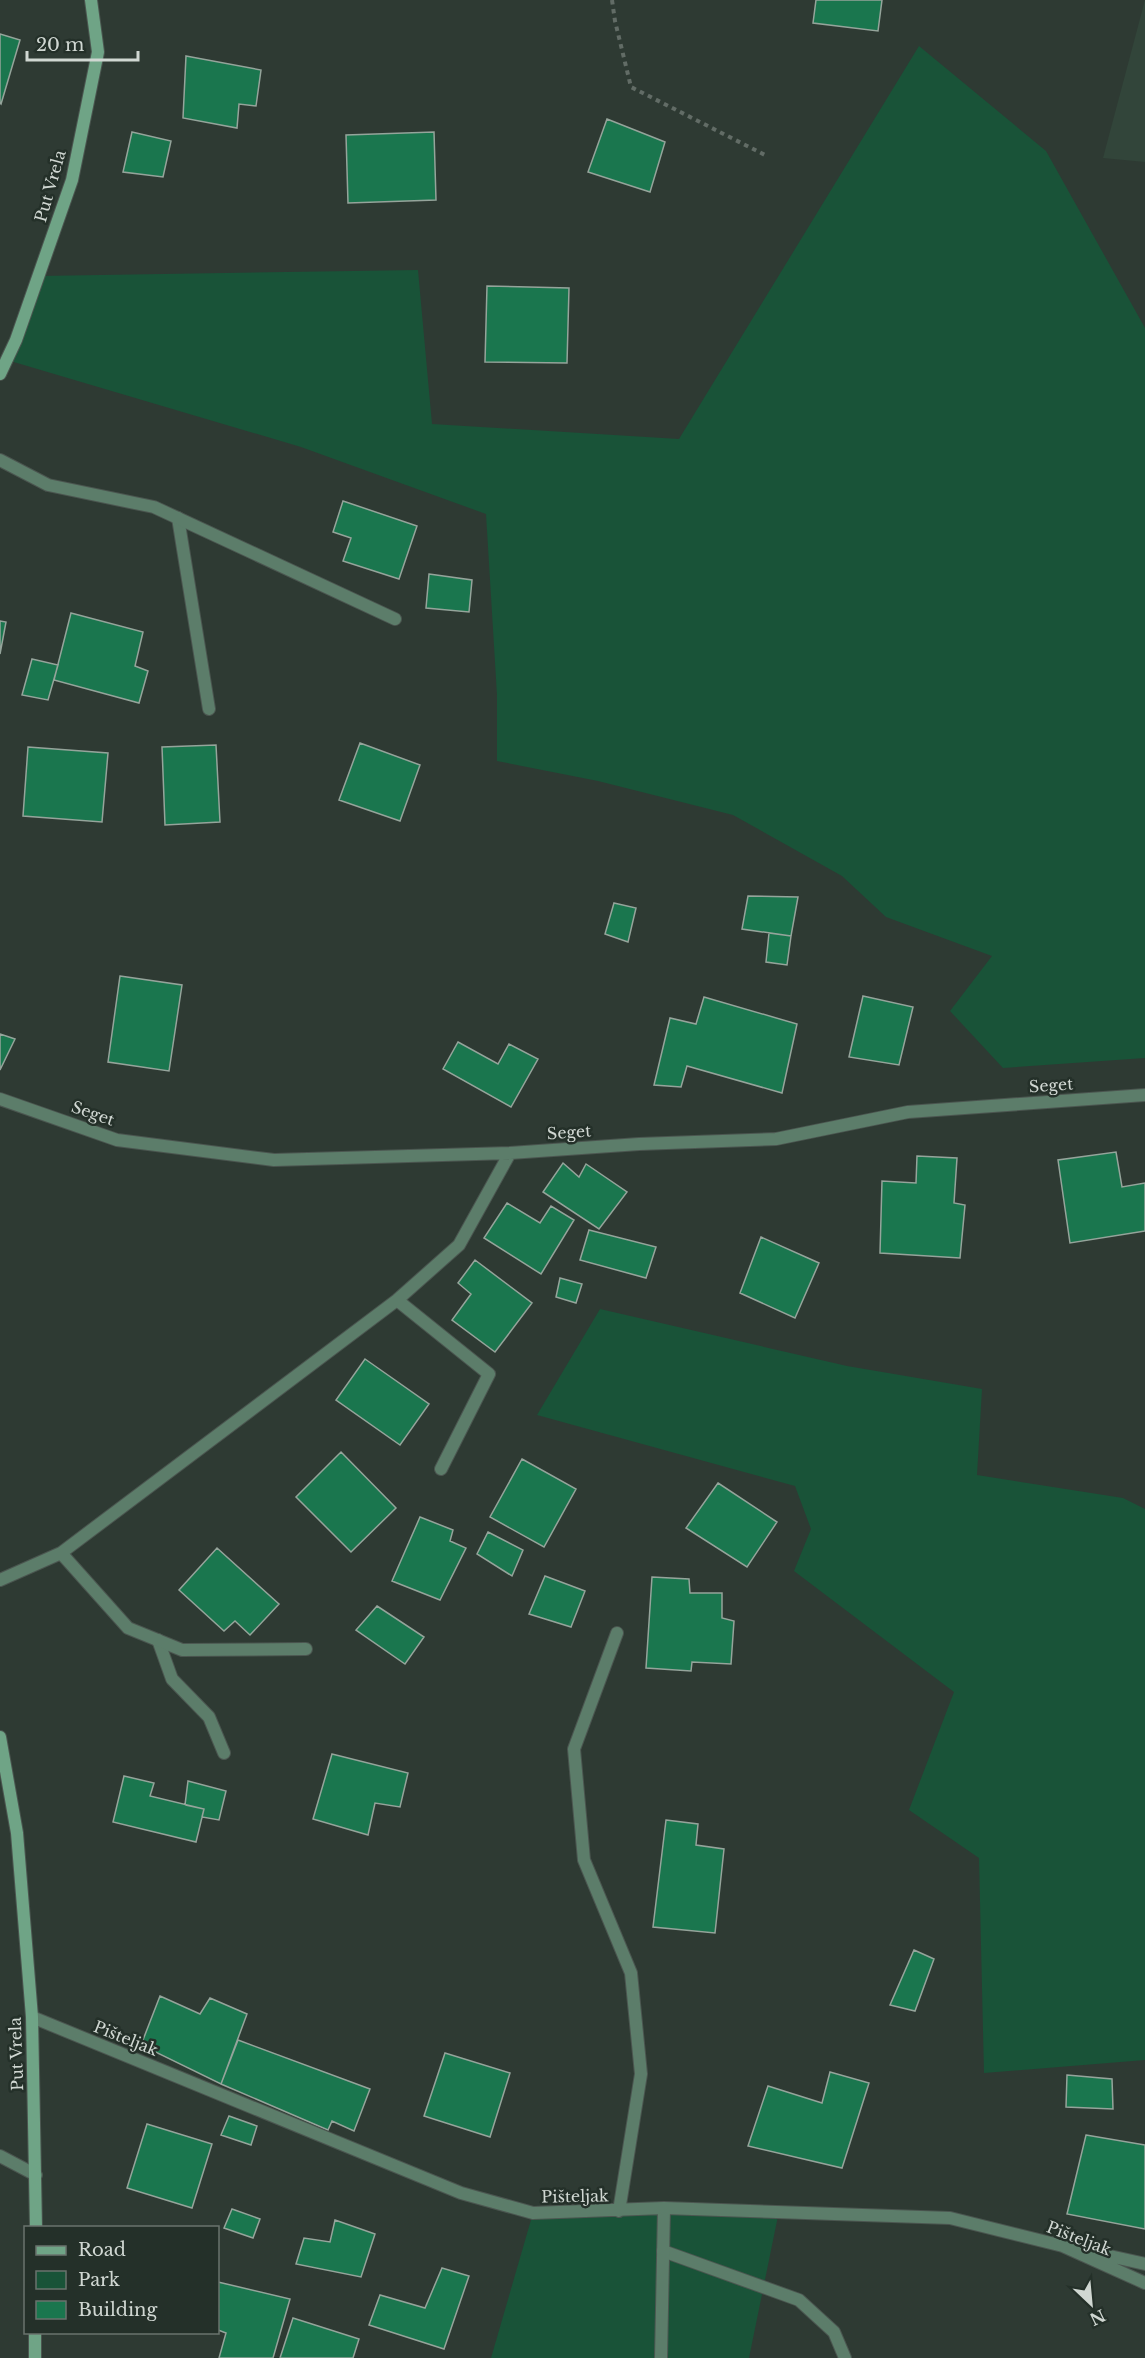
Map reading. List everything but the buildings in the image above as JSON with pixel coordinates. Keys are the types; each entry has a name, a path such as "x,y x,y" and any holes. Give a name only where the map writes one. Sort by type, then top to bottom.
{"main road":[{"name":"Put Vrela","path":"0,374 4,358 20,330 72,180 98,52 91,0"},
{"name":"Put Vrela","path":"0,1737 17,1833 32,2017 36,2226"},
{"path":"35,2334 35,2358"}],"street":[{"path":"0,460 48,485 154,507 396,619"},
{"path":"178,518 209,709"},
{"name":"Seget","path":"0,1099 117,1140 274,1160 510,1153 639,1144 776,1139 908,1112 1145,1095"},
{"path":"0,1580 61,1552 397,1300 459,1245 510,1153"},
{"path":"397,1300 489,1374 441,1469"},
{"path":"61,1552 128,1628 182,1650 306,1649"},
{"path":"617,1634 574,1749 584,1860 631,1973 641,2074 619,2211"},
{"path":"158,1640 172,1679 209,1717 224,1753"},
{"name":"Pišteljak","path":"32,2017 460,2193 533,2213 664,2208 950,2218 1063,2246 1145,2283"},
{"path":"0,2156 36,2175"},
{"path":"661,2358 664,2208"},
{"path":"1063,2246 1145,2264"},
{"path":"663,2251 799,2300 834,2332 845,2358"}],"path":[{"path":"612,0 631,87 765,154"}],"shaded area":[{"path":"1145,0 1145,162 1103,158"}],"green space":[{"path":"919,46 1046,151 1145,328 1145,1058 1003,1068 950,1011 992,956 886,917 842,876 733,815 598,781 497,761 497,695 486,514 301,447 7,360 39,276 418,270 432,424 679,439"},
{"path":"600,1309 847,1366 982,1389 977,1475 1123,1498 1145,1509 1145,2060 984,2073 979,1858 909,1810 954,1692 794,1571 811,1529 795,1486 537,1415"},
{"path":"779,2211 749,2358 491,2358 533,2213"}]}
